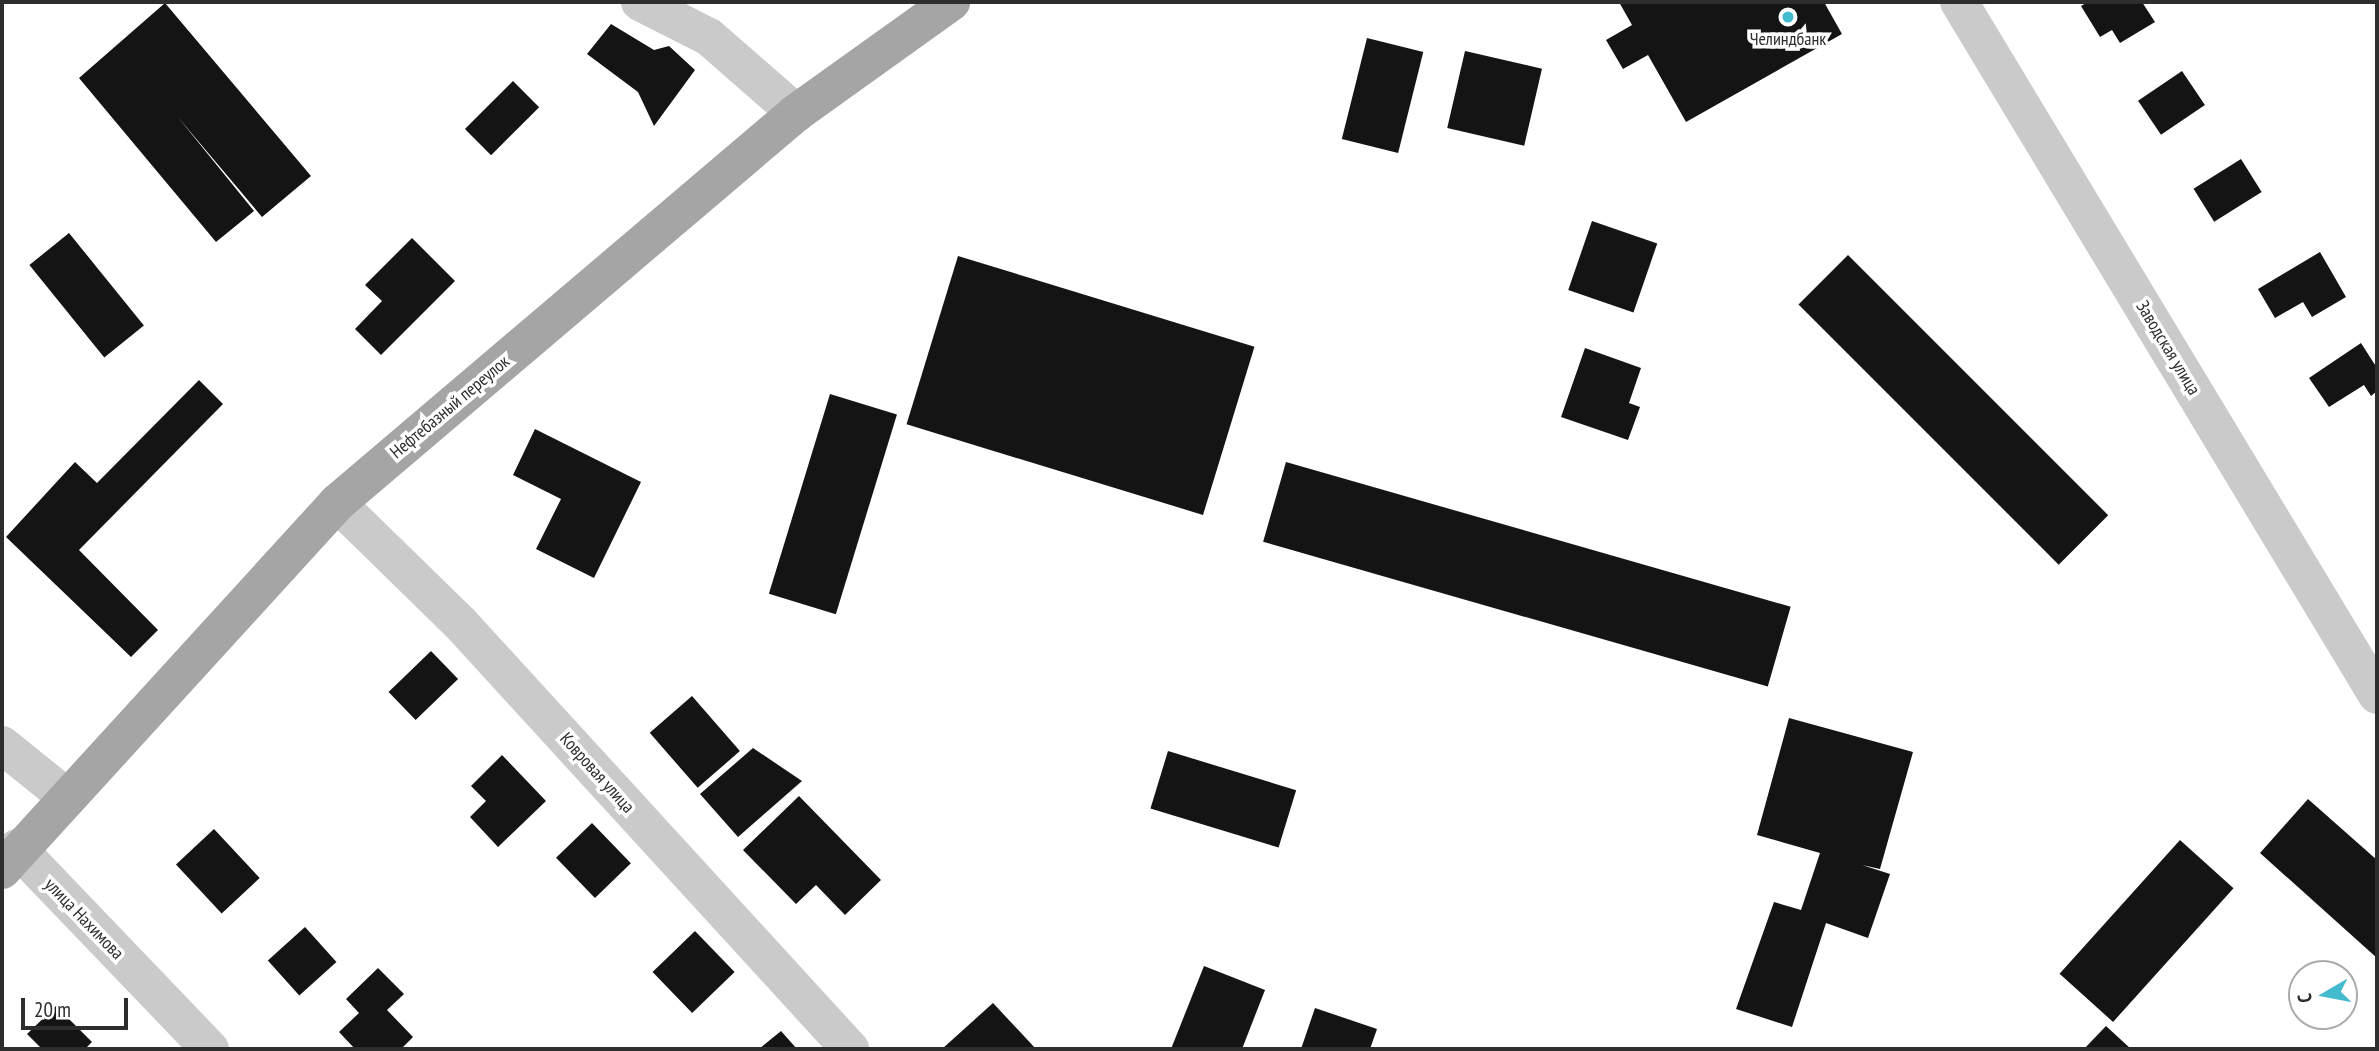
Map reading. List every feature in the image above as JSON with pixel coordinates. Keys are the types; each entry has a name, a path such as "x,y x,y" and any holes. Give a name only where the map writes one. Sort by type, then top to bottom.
{"main road":[{"name":"Нефтебазный переулок","path":"10,859 64,795 337,503 796,113 951,2"}],"street":[{"path":"640,2 709,37 796,113"},
{"name":"Заводская улица","path":"1959,2 2377,695"},
{"name":"Ковровая улица","path":"337,503 460,623 850,1049"},
{"path":"2,745 64,795"},
{"name":"улица Нахимова","path":"10,859 210,1049"}],"building":[{"path":"1619,2 1824,2 1842,34 1686,122 1648,55 1623,69 1606,40 1632,25"},
{"path":"2088,2 2142,2 2155,22 2120,43 2112,30 2100,37 2081,6"},
{"path":"165,3 311,176 262,217 177,116 254,211 216,242 79,78"},
{"path":"611,24 654,50 669,46 695,70 654,126 638,92 587,54"},
{"path":"1367,38 1423,52 1398,153 1342,139"},
{"path":"1465,51 1542,69 1524,146 1447,128"},
{"path":"2182,71 2205,105 2161,135 2138,101"},
{"path":"513,81 539,107 491,155 465,129"},
{"path":"2241,159 2262,192 2214,222 2194,189"},
{"path":"1592,221 1657,243 1633,312 1568,290"},
{"path":"69,233 144,325 104,358 29,265"},
{"path":"412,238 455,281 381,355 355,329 382,301 365,285"},
{"path":"2320,252 2346,297 2312,317 2303,302 2275,318 2258,289"},
{"path":"1848,255 2108,515 2059,565 1799,304"},
{"path":"958,256 1254,347 1203,515 907,424"},
{"path":"2361,343 2377,368 2377,391 2371,396 2364,385 2329,407 2309,378"},
{"path":"1585,348 1641,368 1629,403 1640,407 1628,440 1561,417"},
{"path":"199,380 223,404 79,550 158,630 131,657 6,537 75,462 97,483"},
{"path":"830,394 897,414 836,614 769,594"},
{"path":"535,429 641,482 594,578 536,549 561,499 513,475"},
{"path":"1286,462 1791,607 1768,686 1263,542"},
{"path":"431,651 458,679 416,720 389,692"},
{"path":"692,696 740,751 698,788 650,733"},
{"path":"1789,718 1913,752 1880,869 1862,865 1890,874 1868,938 1826,923 1792,1027 1736,1009 1774,902 1801,910 1820,853 1757,835"},
{"path":"753,748 802,781 738,837 700,794"},
{"path":"1168,751 1296,790 1279,848 1150,808"},
{"path":"502,755 546,801 498,847 470,817 486,801 471,786"},
{"path":"799,796 881,880 845,915 816,885 796,904 743,850"},
{"path":"2308,799 2377,860 2377,958 2260,853"},
{"path":"592,823 631,863 595,898 556,858"},
{"path":"214,829 260,878 222,913 176,864"},
{"path":"2180,840 2234,888 2113,1022 2060,974"},
{"path":"305,927 336,962 299,995 268,960"},
{"path":"695,931 735,972 692,1013 653,972"},
{"path":"1204,966 1265,990 1242,1049 1171,1049"},
{"path":"378,968 404,994 387,1010 413,1037 401,1049 355,1049 339,1032 359,1013 346,999"},
{"path":"993,1003 1036,1049 942,1049"},
{"path":"56,1006 92,1042 85,1049 42,1049 27,1034"},
{"path":"1315,1008 1377,1029 1370,1049 1301,1049"},
{"path":"2106,1026 2131,1049 2084,1049"},
{"path":"781,1031 797,1049 759,1049"}],"place":[{"name":"Челиндбанк","path":"1788,17"}]}
